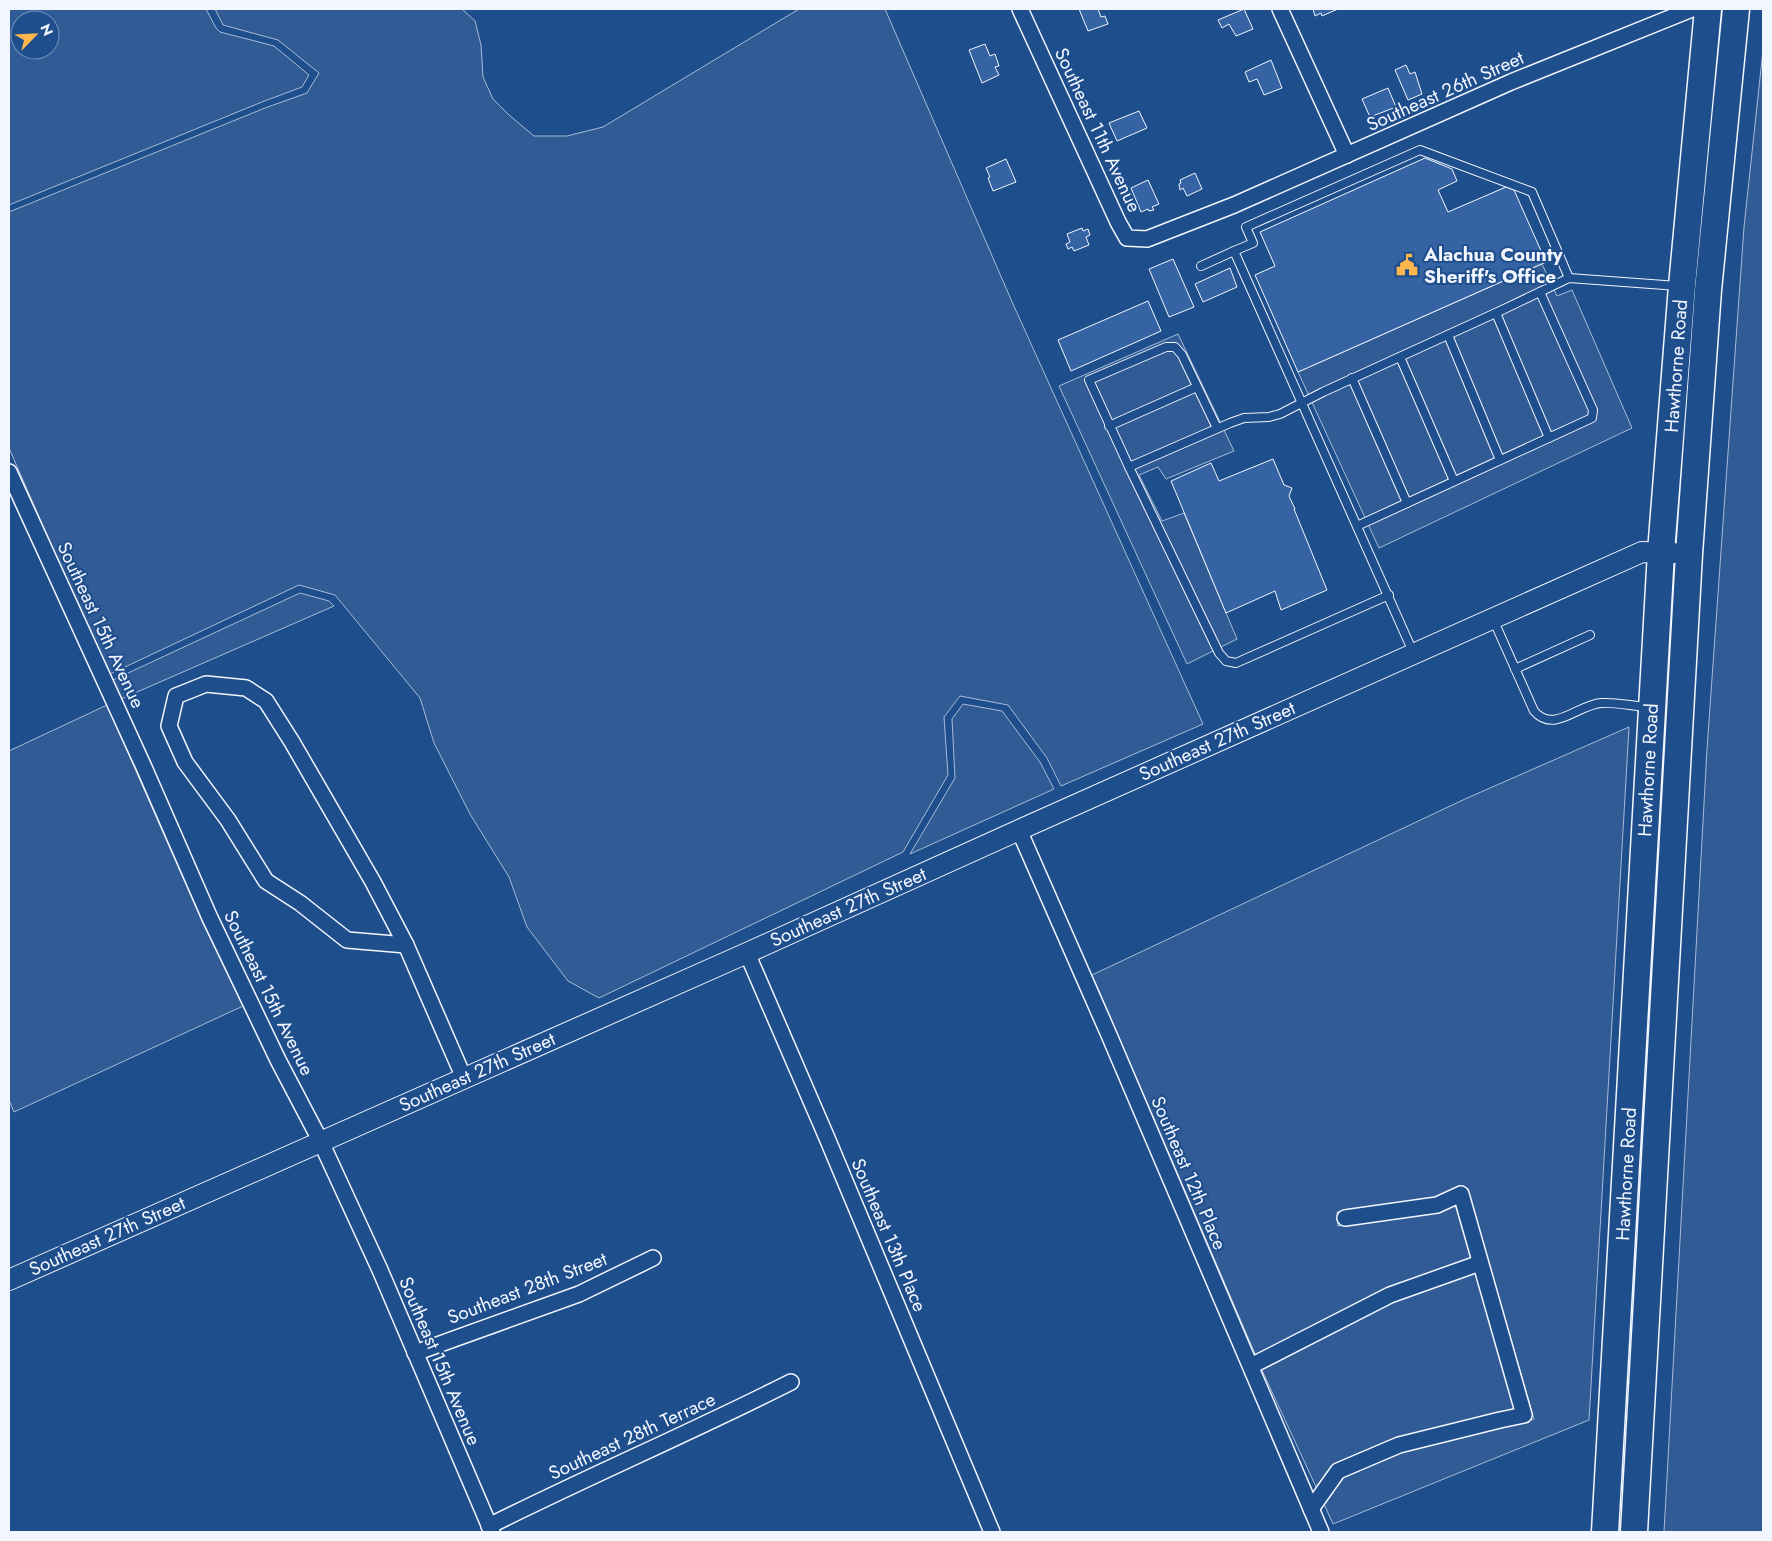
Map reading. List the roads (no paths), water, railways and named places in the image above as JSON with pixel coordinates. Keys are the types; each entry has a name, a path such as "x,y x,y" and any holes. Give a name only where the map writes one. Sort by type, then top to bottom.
{"highway":[{"name":"Hawthorne Road","path":"1634,1532 1689,554 1695,288 1708,9"},
{"name":"Hawthorne Road","path":"1605,1532 1661,552 1695,288 1736,9"},
{"path":"1637,972 1666,974"},
{"path":"1613,1393 1642,1396"}],"street":[{"name":"Southeast 11th Avenue","path":"1020,9 1127,238 1148,239 1215,213"},
{"path":"1280,9 1347,155"},
{"name":"Southeast 26th Street","path":"1215,213 1511,82 1692,9"},
{"name":"Southeast 15th Avenue","path":"9,472 210,918 278,1060 321,1142 380,1270 491,1529"},
{"name":"Southeast 27th Street","path":"9,1280 747,953 1642,552 1689,554"},
{"path":"406,945 347,940 300,903 266,881 228,820 186,762 169,726 176,696 206,684 246,688 266,701 292,742 373,882 406,945 464,1078"},
{"name":"Southeast 12th Place","path":"1019,830 1109,1035 1321,1532"},
{"name":"Southeast 13th Place","path":"747,953 992,1532"},
{"path":"1311,1509 1338,1472 1399,1445 1524,1415 1461,1194 1437,1205 1345,1218"},
{"name":"Southeast 28th Street","path":"415,1353 579,1294 653,1258"},
{"path":"1251,1366 1390,1296 1480,1263"},
{"name":"Southeast 28th Terrace","path":"491,1529 576,1483 716,1420 791,1382"}],"lane":[{"path":"1201,266 1253,243 1246,227 1420,150 1532,192 1569,278"},
{"path":"1234,251 1414,653"},
{"path":"1128,467 1244,418 1269,418 1569,278 1695,288"},
{"path":"1357,526 1592,418 1593,410 1540,292"},
{"path":"1496,313 1549,438"},
{"path":"1448,335 1500,460"},
{"path":"1218,428 1182,354 1175,348 1166,347 1089,380 1128,467 1219,653 1226,661 1236,663 1389,595"},
{"path":"1400,357 1454,481"},
{"path":"1352,378 1407,503"},
{"path":"1110,426 1198,387"},
{"path":"1492,618 1534,711 1540,719 1548,721 1558,719 1600,703 1652,708"},
{"path":"1515,669 1590,635"}],"place":[{"name":"Alachua County Sheriff's Office","path":"1407,265"}]}
